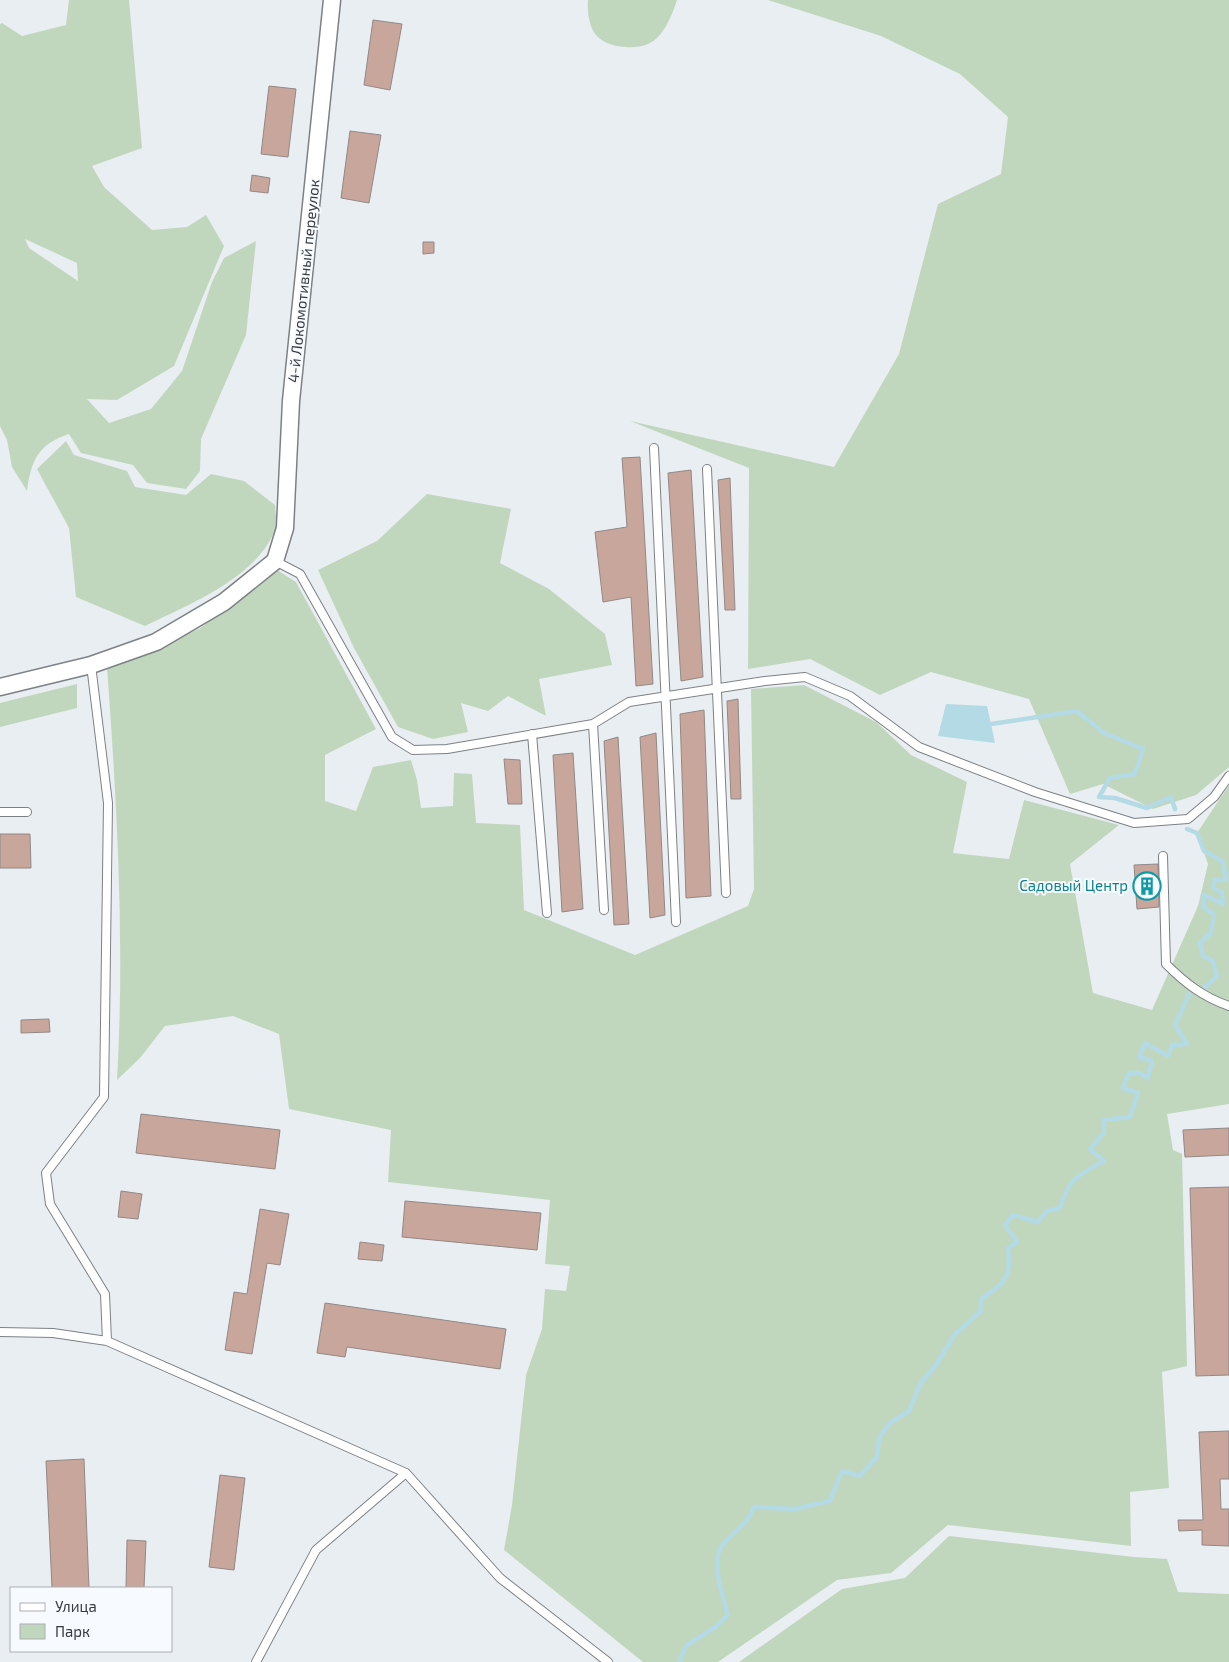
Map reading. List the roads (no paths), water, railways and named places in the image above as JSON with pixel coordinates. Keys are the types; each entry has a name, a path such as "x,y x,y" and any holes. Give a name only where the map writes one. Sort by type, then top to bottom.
{"street":[{"name":"4-й Локомотивный переулок","path":"275,561 285,528 291,401 332,0"},
{"path":"0,687 91,666 156,642 224,602 275,561"}],"lane":[{"path":"654,448 676,922"},
{"path":"706,469 726,893"},
{"path":"275,561 300,574 392,737 413,750 447,749 593,724 629,702 805,676 850,696 919,747 1035,792 1134,823 1188,819 1214,797 1229,776"},
{"path":"91,666 108,803 104,1097 46,1173 50,1204 105,1294 107,1341"},
{"path":"593,724 604,910"},
{"path":"532,734 547,913"},
{"path":"0,812 26,812"},
{"path":"1163,856 1166,964 1183,981 1209,1000 1229,1006"},
{"path":"0,1332 53,1333 107,1341 406,1473 500,1578 608,1662"},
{"path":"256,1662 316,1550 406,1473"}],"water":[{"path":"946,704 987,706 995,743 938,736"}],"waterway":[{"path":"991,724 1077,711 1104,733 1143,749 1135,774 1110,778 1099,797 1115,798 1147,808 1171,797 1175,809"},
{"path":"1187,829 1197,833 1204,851 1223,862 1226,880 1215,880 1213,888 1222,892 1223,904 1204,895 1203,907 1214,914 1211,933 1200,943 1203,956 1213,961 1217,976 1205,987"},
{"path":"679,1662 687,1645 717,1626 728,1615 717,1568 720,1550 724,1543 745,1523 754,1507 795,1509 830,1501 842,1471 860,1476 877,1457 879,1438 890,1423 909,1411 921,1383 936,1365 955,1334 981,1311 981,1299 1005,1279 1009,1267 1008,1248 1017,1242 1005,1225 1013,1215 1038,1222 1047,1211 1060,1208 1067,1190 1075,1179 1104,1161 1090,1149 1104,1133 1104,1120 1130,1117 1138,1093 1123,1088 1129,1073 1140,1073 1148,1078 1152,1061 1139,1057 1145,1043 1168,1056 1172,1045 1187,1044 1175,1025 1189,994"}],"place":[{"name":"Садовый Центр","path":"1147,886"}]}
